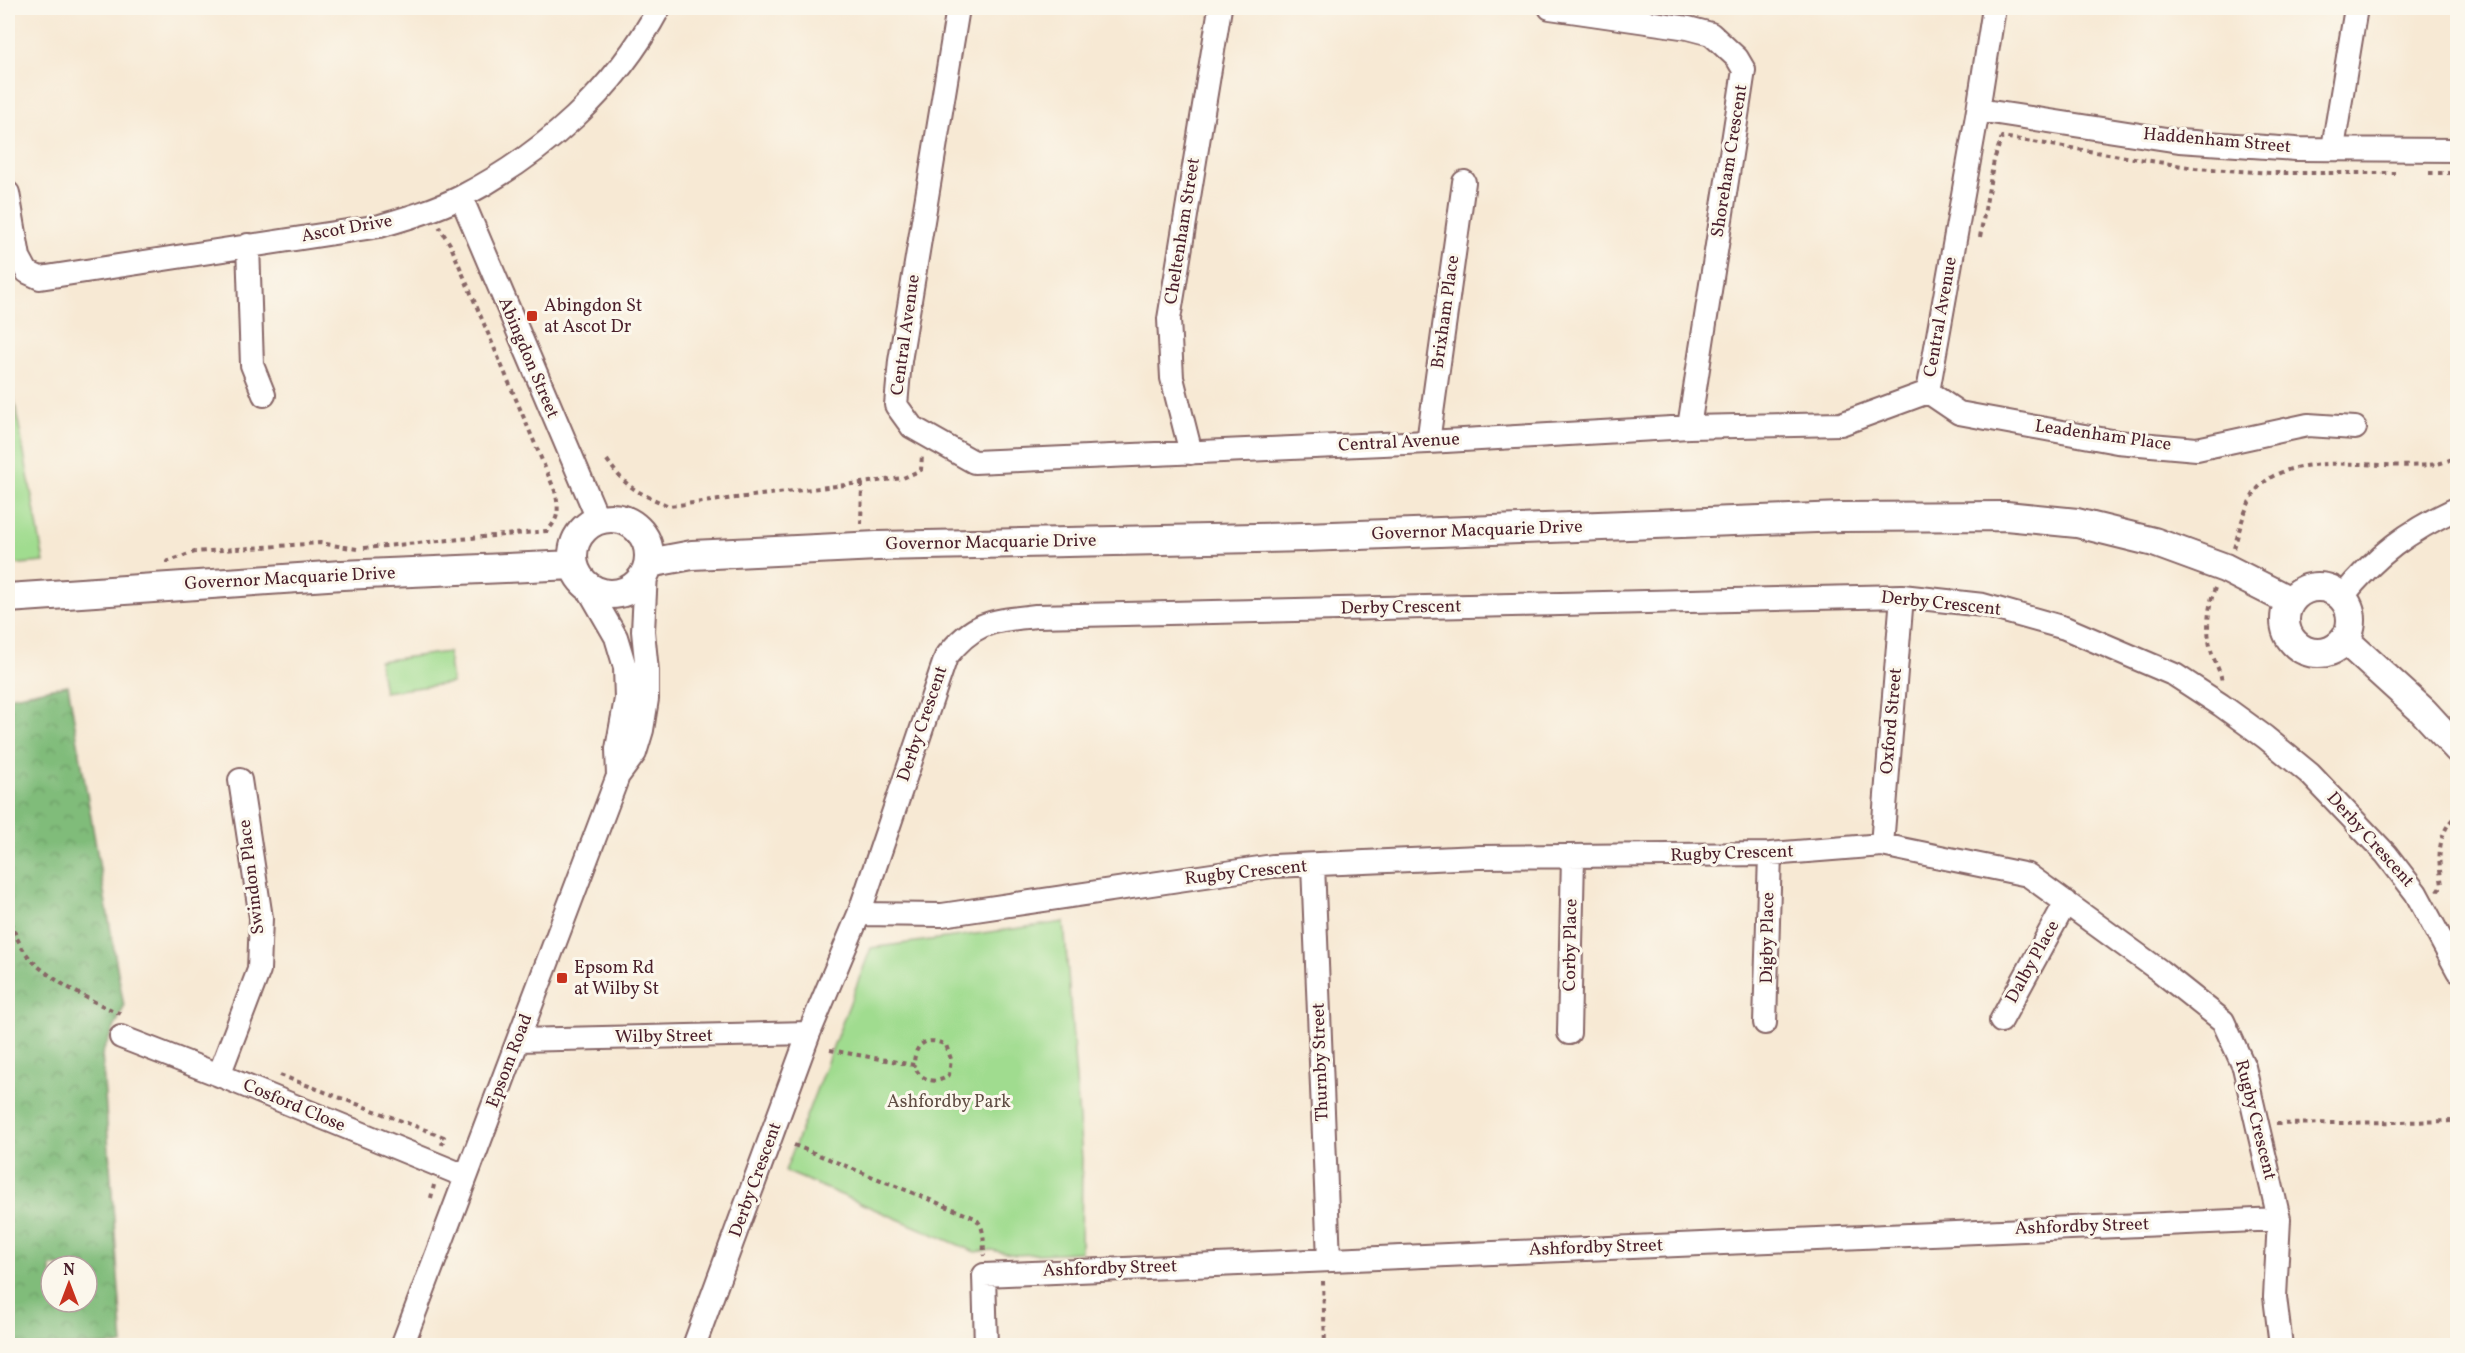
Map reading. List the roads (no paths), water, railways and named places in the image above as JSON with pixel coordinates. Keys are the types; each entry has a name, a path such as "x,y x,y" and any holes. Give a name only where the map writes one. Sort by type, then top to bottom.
{"main road":[{"name":"Governor Macquarie Drive","path":"648,568 692,555 888,546 1306,537 1842,517 2006,516 2077,522 2154,542 2225,568 2290,601"},
{"path":"609,517 632,522 647,540 650,551 648,568 630,589 620,593 608,594 596,591 580,575 573,554 580,533 598,519 609,517"},
{"name":"Governor Macquarie Drive","path":"8,598 342,575 580,575"},
{"path":"2315,587 2325,587 2343,597 2349,607 2351,618 2350,630 2345,640 2336,648 2314,654 2294,644 2287,634 2284,623 2285,611 2290,601 2305,589 2315,587"},
{"path":"2345,640 2423,711 2457,749"}],"street":[{"name":"Ascot Drive","path":"8,193 19,257 27,272 40,278 380,226 423,213 461,197 520,162 560,131 591,102 624,64 659,8"},
{"name":"Central Avenue","path":"958,8 902,349 896,405 912,427 974,462 1428,442 1689,427 1841,424 1928,393 1994,8"},
{"name":"Cheltenham Street","path":"1191,453 1172,378 1169,318 1220,8"},
{"name":"Shoreham Crescent","path":"1550,8 1688,28 1711,34 1737,58 1744,70 1689,427"},
{"path":"2333,148 2356,8"},
{"name":"Haddenham Street","path":"1978,110 2179,141 2260,147 2457,150"},
{"name":"Brixham Place","path":"1428,442 1464,182"},
{"name":"Abingdon Street","path":"461,197 598,519"},
{"path":"248,245 252,365 264,395"},
{"name":"Leadenham Place","path":"1928,393 1959,413 2117,442 2197,448 2308,425 2355,428"},
{"path":"2343,597 2360,576 2391,546 2457,508"},
{"name":"Epsom Road","path":"402,1346 618,776 635,753 642,730 646,699 647,671 643,631 648,568"},
{"name":"Epsom Road","path":"580,575 616,637 625,667 626,699 617,749 618,776"},
{"name":"Oxford Street","path":"1882,845 1902,596"},
{"name":"Derby Crescent","path":"694,1346 810,1034 859,914 946,657 977,626 994,621 1036,616 1902,596 1983,605 2065,628 2175,675 2265,737 2310,774 2386,854 2416,893 2457,971"},
{"name":"Swindon Place","path":"219,1075 259,970 261,918 240,780"},
{"name":"Rugby Crescent","path":"859,914 942,915 1274,866 1479,857 1770,854 1882,845 2028,875 2223,1021 2244,1067 2279,1219 2275,1297 2281,1346"},
{"name":"Digby Place","path":"1766,1023 1770,854"},
{"name":"Corby Place","path":"1569,1033 1573,857"},
{"name":"Thurnby Street","path":"1313,865 1329,1260"},
{"name":"Dalby Place","path":"2001,1021 2066,902"},
{"name":"Wilby Street","path":"518,1040 810,1034"},
{"name":"Cosford Close","path":"121,1037 465,1176"},
{"name":"Ashfordby Street","path":"986,1346 984,1275 2279,1219"}],"place":[{"name":"Abingdon St at Ascot Dr","path":"532,316"},
{"name":"Epsom Rd at Wilby St","path":"562,978"}],"park label":[{"name":"Ashfordby Park","path":"949,1102"}]}
